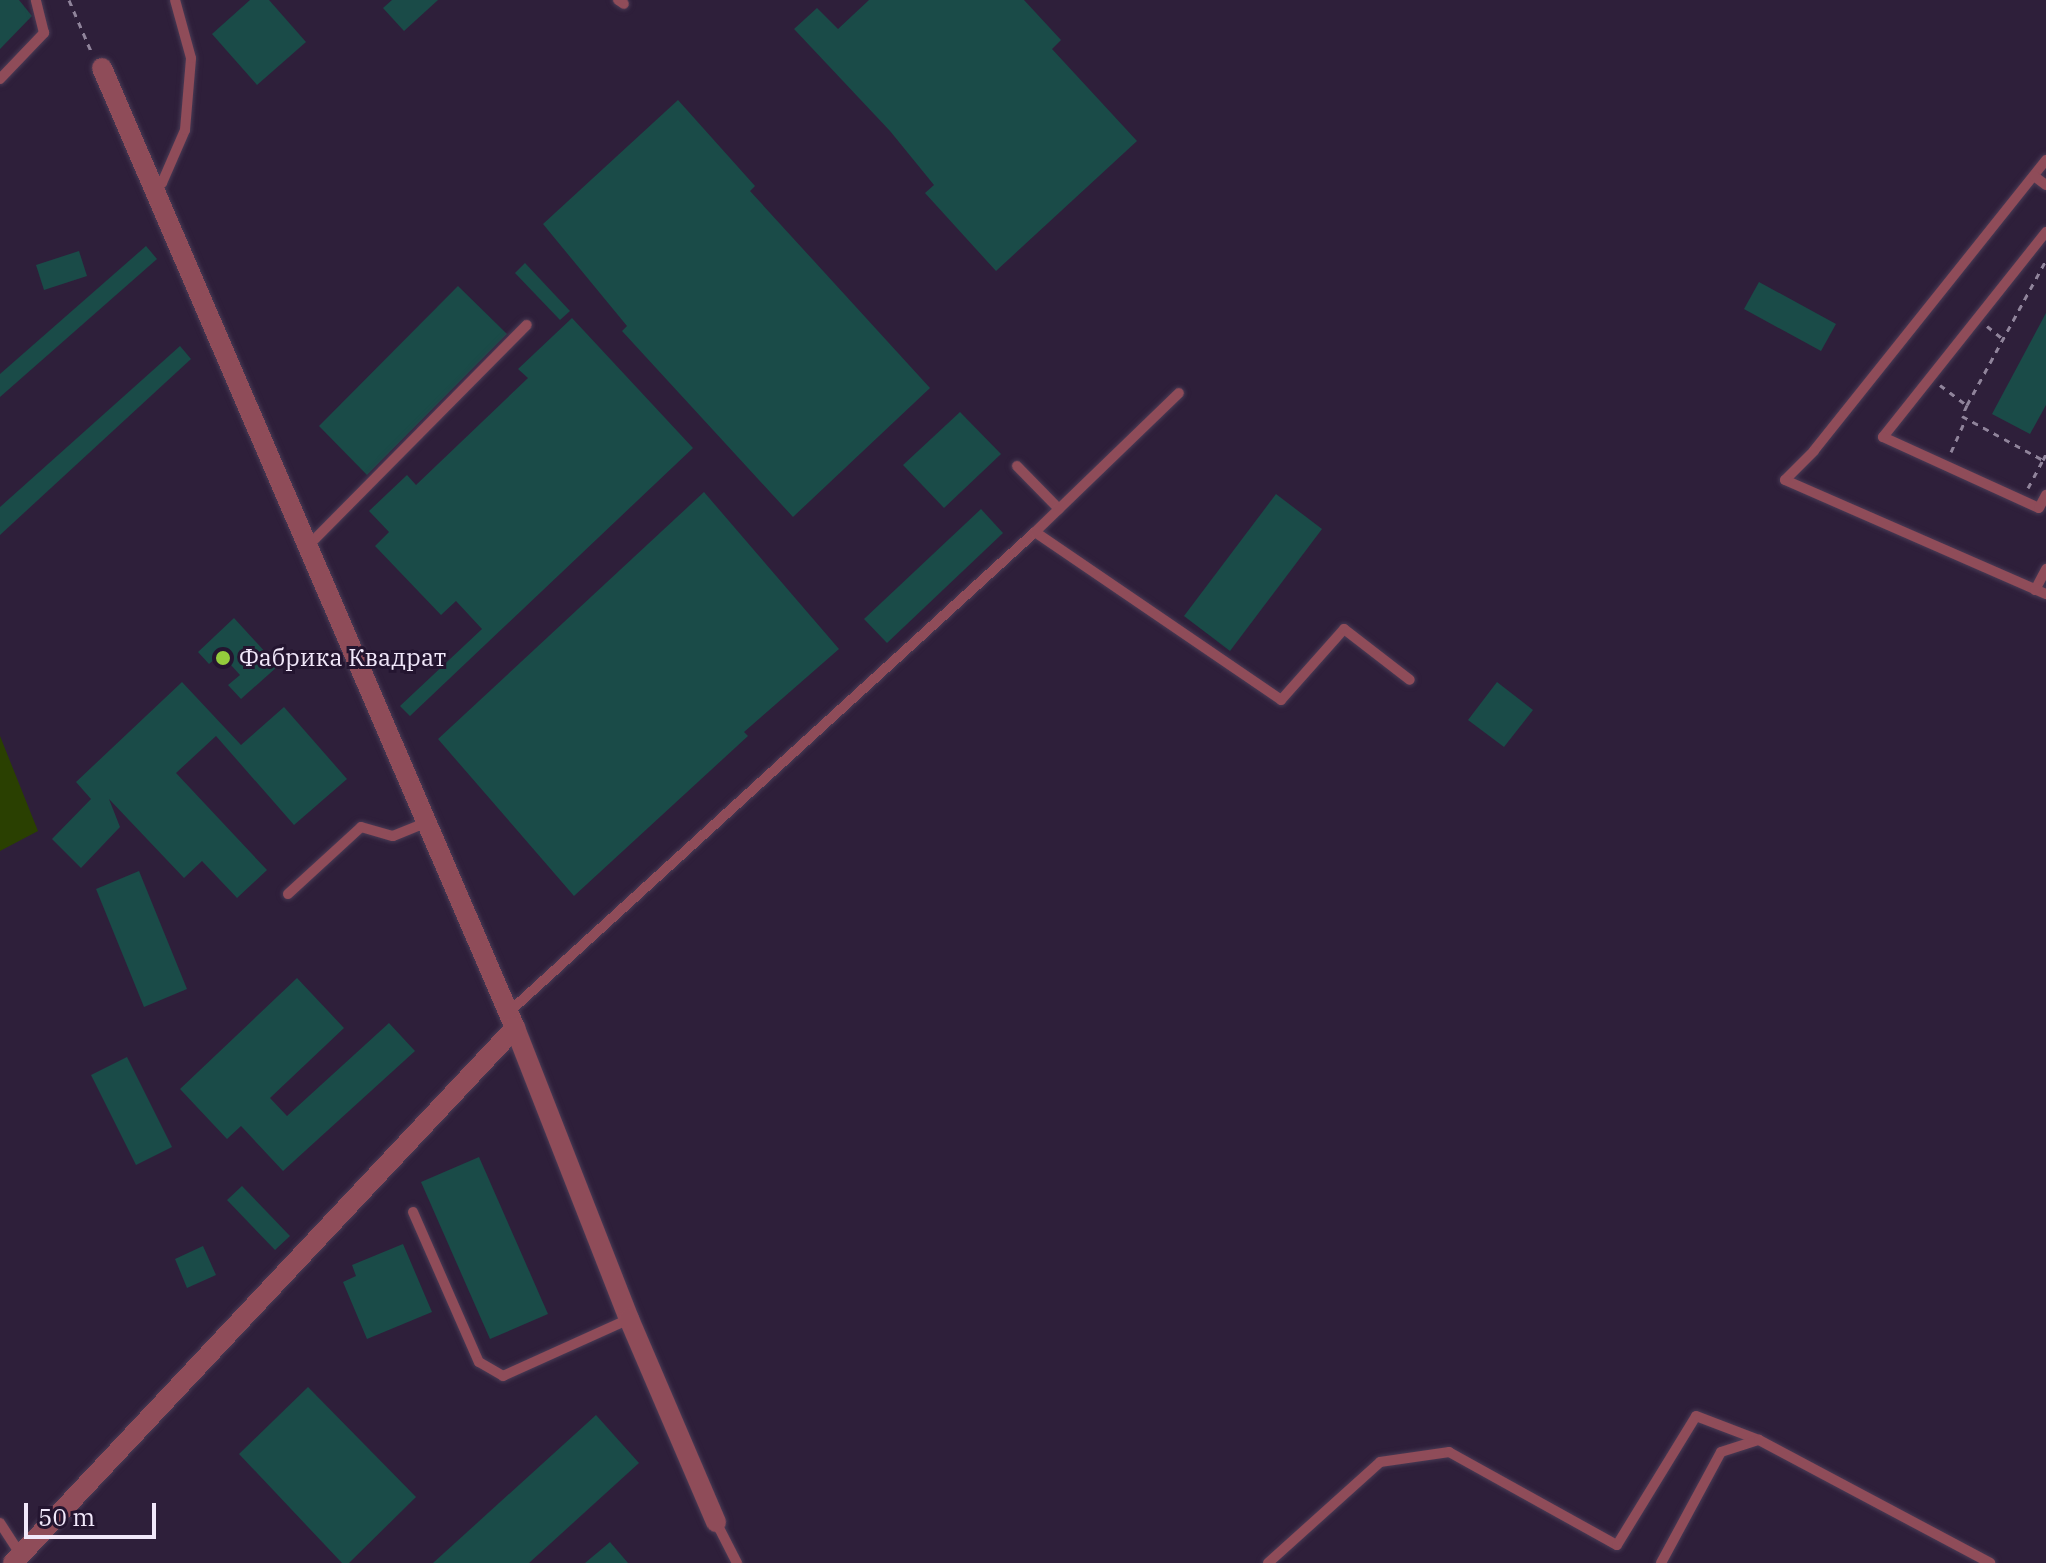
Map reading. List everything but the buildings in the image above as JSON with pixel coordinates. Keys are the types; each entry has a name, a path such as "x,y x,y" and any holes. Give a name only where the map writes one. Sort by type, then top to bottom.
{"street":[{"path":"102,68 512,1020 629,1319 716,1522"},
{"path":"17,1559 512,1020"}],"lane":[{"path":"0,79 44,33 36,0"},
{"path":"153,189 162,183 185,130 191,58 175,0"},
{"path":"2046,160 1814,451 1785,480 2041,592 2046,569"},
{"path":"2034,176 2046,185"},
{"path":"2046,232 1883,437 2039,508 2046,495"},
{"path":"308,546 527,325"},
{"path":"512,1020 1035,532 1179,393"},
{"path":"1017,466 1059,509"},
{"path":"1035,532 1281,700 1344,629 1410,680"},
{"path":"288,894 361,827 393,836 427,822"},
{"path":"413,1212 479,1362 503,1376 629,1319"},
{"path":"1268,1563 1380,1462 1449,1452 1617,1545 1696,1416 1759,1440 1990,1563"},
{"path":"1661,1563 1721,1452 1759,1440"},
{"path":"716,1522 725,1531 737,1563"},
{"path":"0,1523 17,1559"}],"path":[{"path":"69,0 102,68"},
{"path":"2043,460 1962,416 2046,260"},
{"path":"1978,318 2003,339"},
{"path":"1930,378 1967,405"},
{"path":"1945,465 1966,419"},
{"path":"2022,500 2046,454"}],"green space":[{"path":"0,736 38,831 0,851"}],"place":[{"name":"Фабрика Квадрат","path":"223,658"}]}
